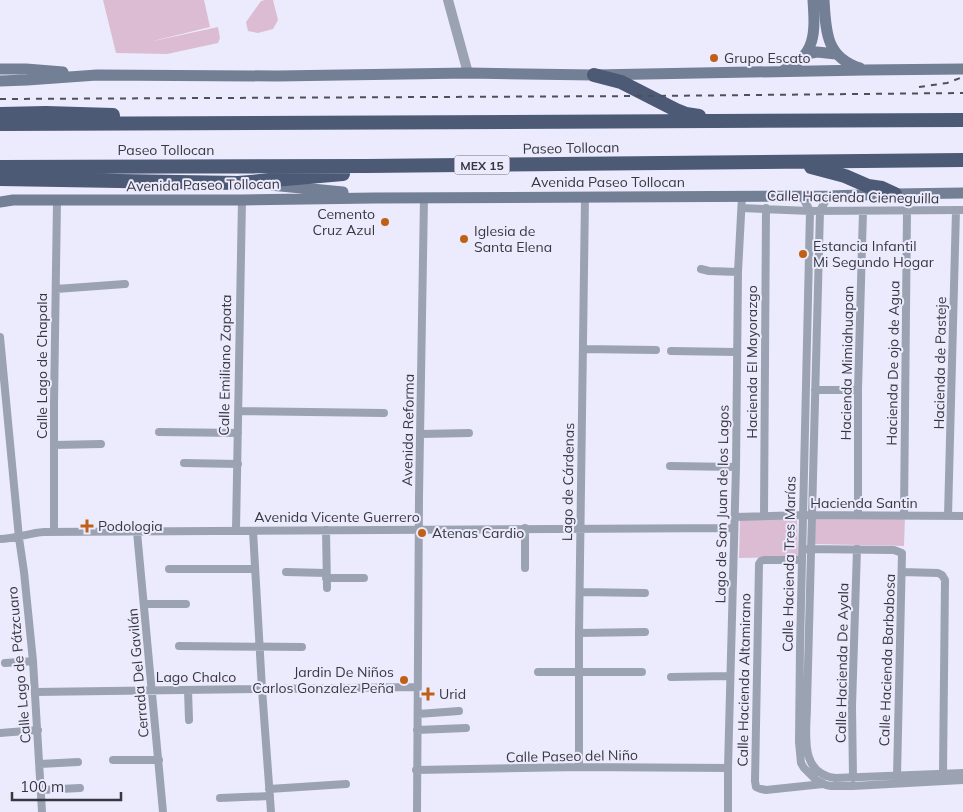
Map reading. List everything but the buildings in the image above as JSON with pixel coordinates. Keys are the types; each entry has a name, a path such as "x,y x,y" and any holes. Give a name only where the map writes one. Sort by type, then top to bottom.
{"highway":[{"path":"594,75 622,82 686,114 712,117 721,122"},
{"path":"0,114 46,113 150,116 180,124"},
{"name":"Paseo Tollocan","path":"0,124 963,120"},
{"name":"Paseo Tollocan","path":"0,167 367,166 963,160"},
{"path":"786,162 826,170 895,194"},
{"path":"0,179 238,183 333,175 357,171 367,166"}],"main road":[{"path":"776,72 794,66 806,54 811,45 814,37 813,0"},
{"path":"824,0 828,41 836,54 864,70"},
{"path":"806,54 817,52 836,54"},
{"path":"0,69 26,69 97,76"},
{"path":"0,81 97,76 468,73 594,75 963,69"},
{"path":"238,183 344,192 374,198"},
{"name":"Avenida Paseo Tollocan","path":"0,202 13,200 828,196 963,193"},
{"name":"Avenida Paseo Tollocan","path":"0,197 13,200"}],"street":[{"path":"448,0 468,73"},
{"name":"Lago de San Juan de los Lagos","path":"728,812 736,467 736,352 742,196"},
{"name":"Calle Hacienda Tres Marías","path":"802,196 810,211 800,647 799,751 801,763 816,780 831,786 842,787 897,776 963,773"},
{"name":"Calle Hacienda Tres Marías","path":"828,196 820,211 806,739 808,754 814,769 824,775 835,778 873,781 963,780"},
{"name":"Lago de Cárdenas","path":"579,767 580,528 585,197"},
{"name":"Avenida Reforma","path":"417,812 424,198"},
{"name":"Calle Emiliano Zapata","path":"236,530 242,200"},
{"name":"Calle Lago de Chapala","path":"54,532 57,201"},
{"name":"Calle Hacienda Cieneguilla","path":"742,208 810,211 959,210"},
{"name":"Hacienda El Mayorazgo","path":"764,516 766,208"},
{"name":"Hacienda De ojo de Agua","path":"904,515 907,210"},
{"name":"Hacienda de Pasteje","path":"948,516 959,210"},
{"name":"Hacienda Mimiahuapan","path":"858,515 858,390 863,211"},
{"path":"701,268 709,271 738,272"},
{"path":"56,290 125,284"},
{"path":"808,323 817,323"},
{"name":"Calle Lago de Pátzcuaro","path":"0,337 18,538 24,572 33,661 42,812"},
{"path":"583,349 656,350"},
{"path":"671,352 736,352"},
{"path":"815,390 858,390"},
{"path":"239,411 384,413"},
{"path":"159,432 238,433"},
{"path":"421,434 469,433"},
{"path":"805,436 814,436"},
{"path":"54,444 101,444"},
{"path":"184,463 238,464"},
{"path":"670,466 736,467"},
{"name":"Hacienda Santin","path":"735,517 803,515 963,516"},
{"path":"525,528 525,568"},
{"name":"Avenida Vicente Guerrero","path":"0,539 18,538 35,532 734,528"},
{"path":"253,530 271,812"},
{"path":"326,530 327,588"},
{"name":"Cerrada Del Gavilán","path":"137,532 163,812"},
{"path":"802,549 857,549"},
{"name":"Calle Hacienda Barbabosa","path":"857,549 894,550 902,553 897,776"},
{"name":"Calle Hacienda De Ayala","path":"853,778 852,706 857,549"},
{"name":"Calle Hacienda Altamirano","path":"802,560 764,560 760,562 759,566 755,781 756,787 766,790 824,784"},
{"path":"169,569 255,569"},
{"path":"286,572 364,578"},
{"path":"902,572 938,573 944,578 946,584 944,774"},
{"path":"580,592 645,593"},
{"path":"144,604 186,604"},
{"path":"579,633 645,632"},
{"path":"180,646 302,647"},
{"path":"5,663 33,661"},
{"path":"538,672 642,672"},
{"path":"671,677 730,676"},
{"name":"Lago Chalco","path":"35,692 418,687"},
{"path":"188,690 189,720"},
{"path":"418,714 459,711"},
{"path":"417,730 466,728"},
{"path":"0,733 38,730"},
{"path":"113,760 159,760"},
{"path":"40,764 78,762"},
{"name":"Calle Paseo del Niño","path":"416,770 579,767 728,768"},
{"path":"220,798 346,784"},
{"path":"41,790 80,788"}],"shaded area":[{"path":"103,0 204,0 210,27 149,42 218,27 220,38 218,43 167,54 116,53"},
{"path":"273,0 278,20 273,29 258,33 248,31 246,22 261,1"},
{"path":"814,517 905,517 904,546 813,544"},
{"path":"797,518 798,557 739,558 740,519"}],"railway":[{"path":"919,87 947,83 963,77"},
{"path":"0,99 963,93"}],"place":[{"name":"Grupo Escato","path":"714,58"},
{"name":"Cemento Cruz Azul","path":"385,222"},
{"name":"Iglesia de Santa Elena","path":"464,239"},
{"name":"Estancia Infantil Mi Segundo Hogar","path":"803,254"},
{"name":"Podologia","path":"87,526"},
{"name":"Atenas Cardio","path":"422,533"},
{"name":"Jardin De Niños Carlos Gonzalez Peña","path":"404,680"},
{"name":"Urid","path":"428,694"}]}
